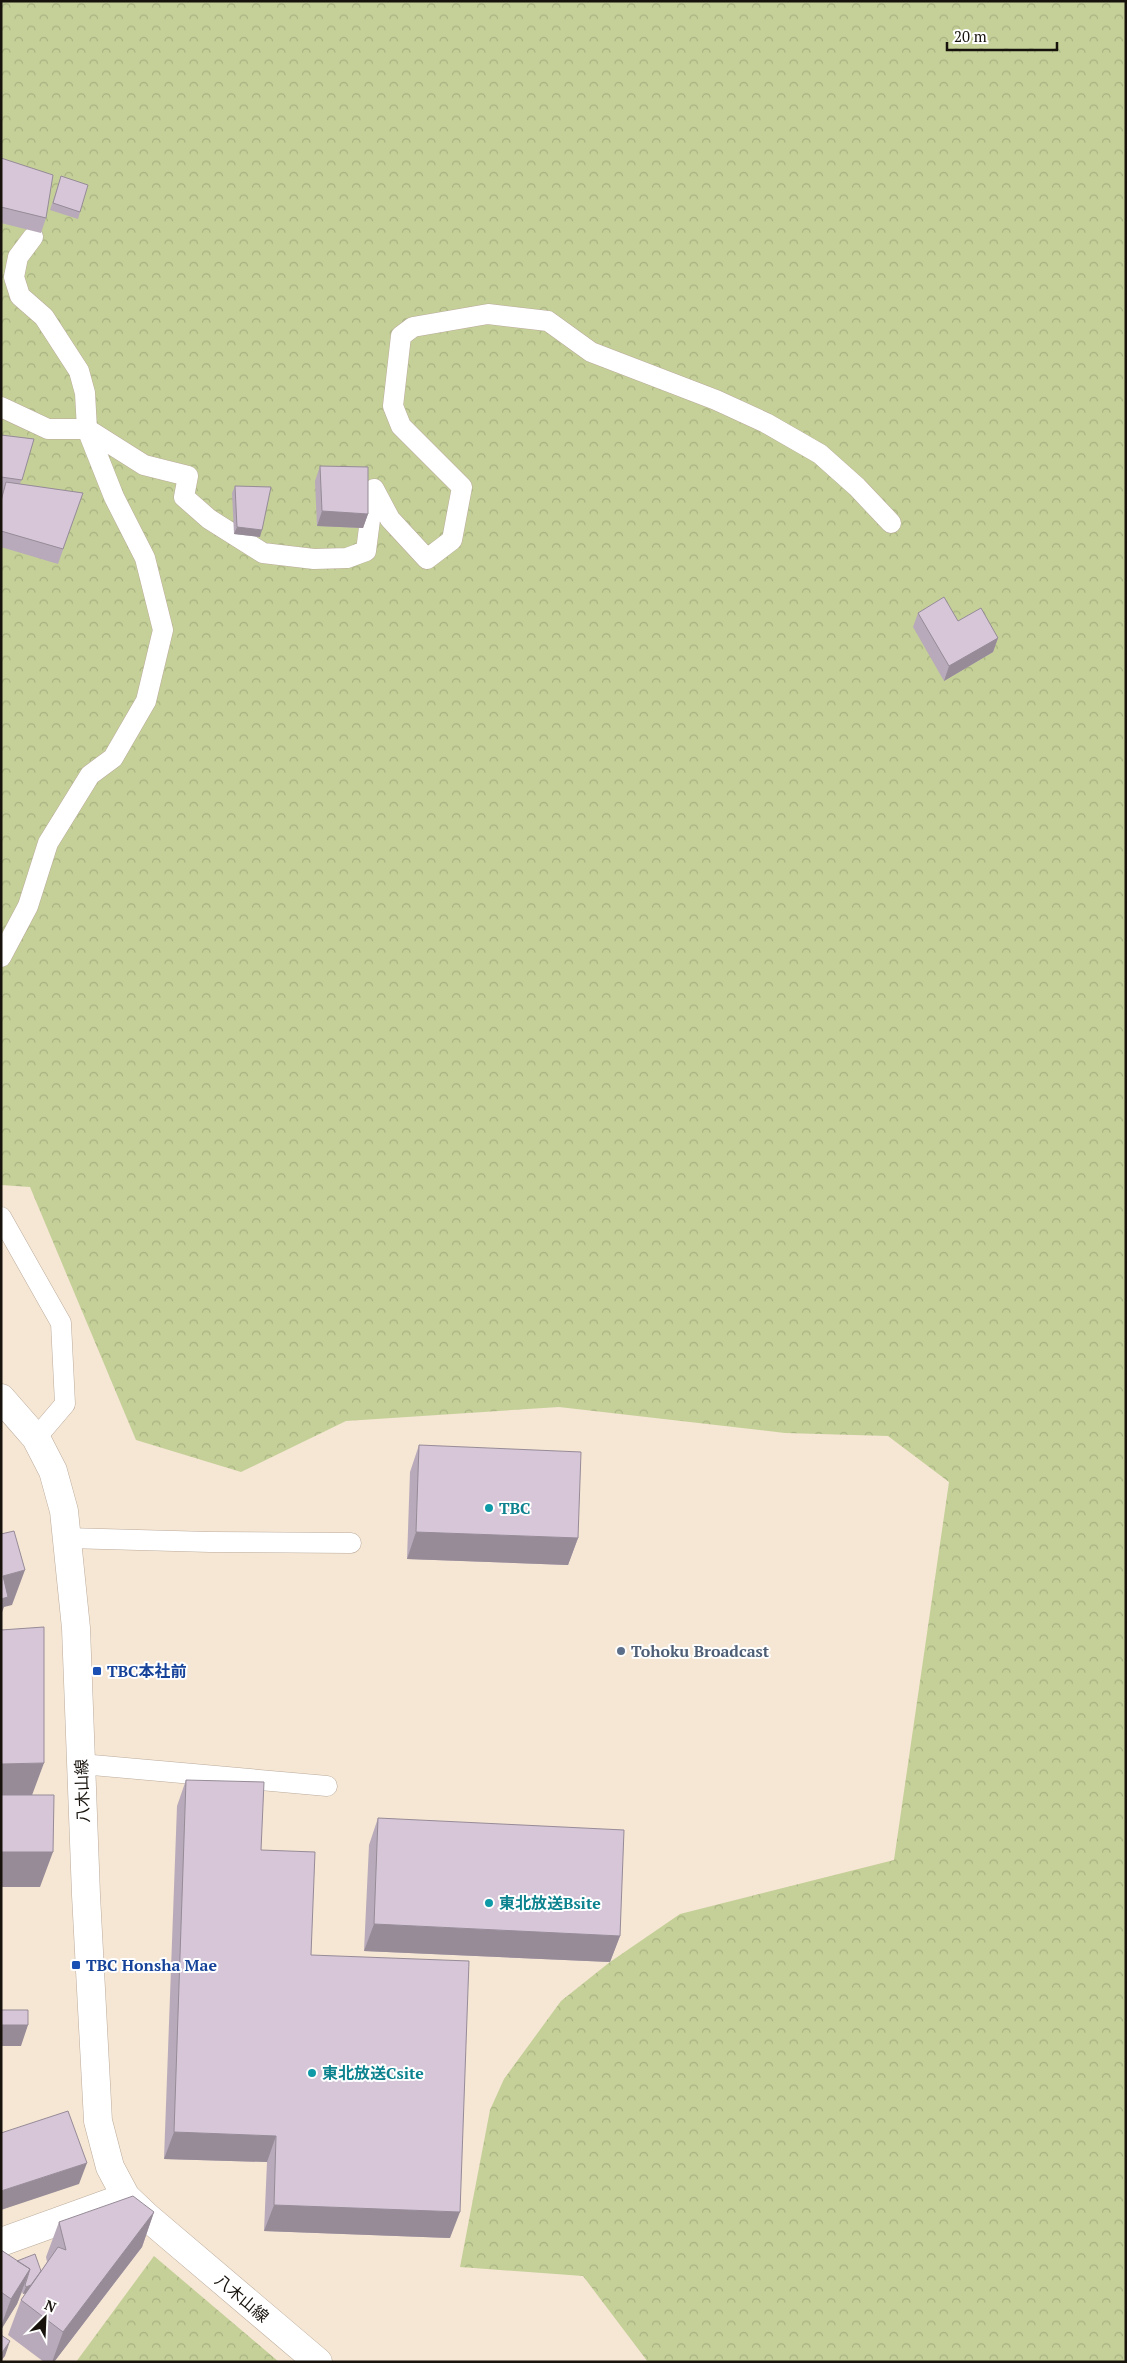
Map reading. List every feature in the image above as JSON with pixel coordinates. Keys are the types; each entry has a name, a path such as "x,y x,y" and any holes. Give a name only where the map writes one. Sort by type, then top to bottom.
{"street":[{"name":"八木山線","path":"1,1398 36,1438 53,1471 64,1511 76,1628 98,2121 110,2167 126,2197 166,2235 318,2362"},
{"path":"1,2242 126,2197"}],"lane":[{"path":"1,957 28,906 48,843 90,775 113,758 146,701 163,630 145,558 114,497 87,428 84,393 79,371 44,317 20,296 14,277 18,257 33,237"},
{"path":"1,407 48,429 87,428 144,465 188,476 184,498 209,519 263,553 314,559 347,558 366,551 374,489 390,519 427,559 452,540 462,487 402,426 393,406 401,336 413,328 488,314 548,321 591,352 724,404 766,423 813,449 857,487 891,523"},
{"path":"1,1217 61,1323 65,1404 36,1438"},
{"path":"67,1538 351,1543"},
{"path":"81,1764 327,1786"}],"green space":[{"path":"1,1 1126,1 1126,2362 648,2362 583,2276 460,2267 490,2110 504,2079 561,2001 610,1962 680,1914 894,1860 949,1482 888,1436 785,1433 559,1407 346,1421 241,1472 136,1440 30,1187 1,1185"},
{"path":"154,2256 279,2362 76,2362"}],"building":[{"path":"1,158 53,175 46,218 1,207"},
{"path":"61,176 88,185 80,212 53,203"},
{"path":"1,435 34,439 22,480 1,477"},
{"path":"320,466 368,467 368,514 322,511"},
{"path":"6,482 83,493 63,549 1,531 1,501"},
{"path":"235,486 271,487 262,530 237,527"},
{"path":"944,597 958,621 981,608 998,638 949,666 918,613"},
{"name":"TBC","path":"419,1445 581,1452 578,1538 416,1532"},
{"path":"14,1531 25,1570 3,1576 8,1597 1,1599 1,1534"},
{"path":"44,1627 44,1763 1,1764 1,1630"},
{"name":"東北放送Csite","path":"186,1780 264,1782 261,1850 315,1852 311,1955 469,1961 460,2212 274,2205 276,2136 174,2132"},
{"path":"1,1795 54,1795 53,1852 1,1852"},
{"name":"東北放送Bsite","path":"378,1818 624,1830 620,1936 374,1924"},
{"path":"1,2010 28,2010 28,2025 1,2025"},
{"path":"68,2111 87,2163 1,2191 1,2133"},
{"path":"133,2196 154,2212 63,2332 21,2300 58,2247 66,2250 59,2222"},
{"path":"1,2250 30,2269 11,2299 1,2292"},
{"path":"35,2254 41,2271 31,2285 26,2287 30,2269 17,2261"},
{"path":"1,2335 10,2341 1,2354"}],"place":[{"name":"TBC","path":"489,1508"},
{"name":"Tohoku Broadcast","path":"621,1651"},
{"name":"TBC本社前","path":"97,1671"},
{"name":"東北放送Bsite","path":"489,1903"},
{"name":"TBC Honsha Mae","path":"76,1965"},
{"name":"東北放送Csite","path":"312,2073"}]}
